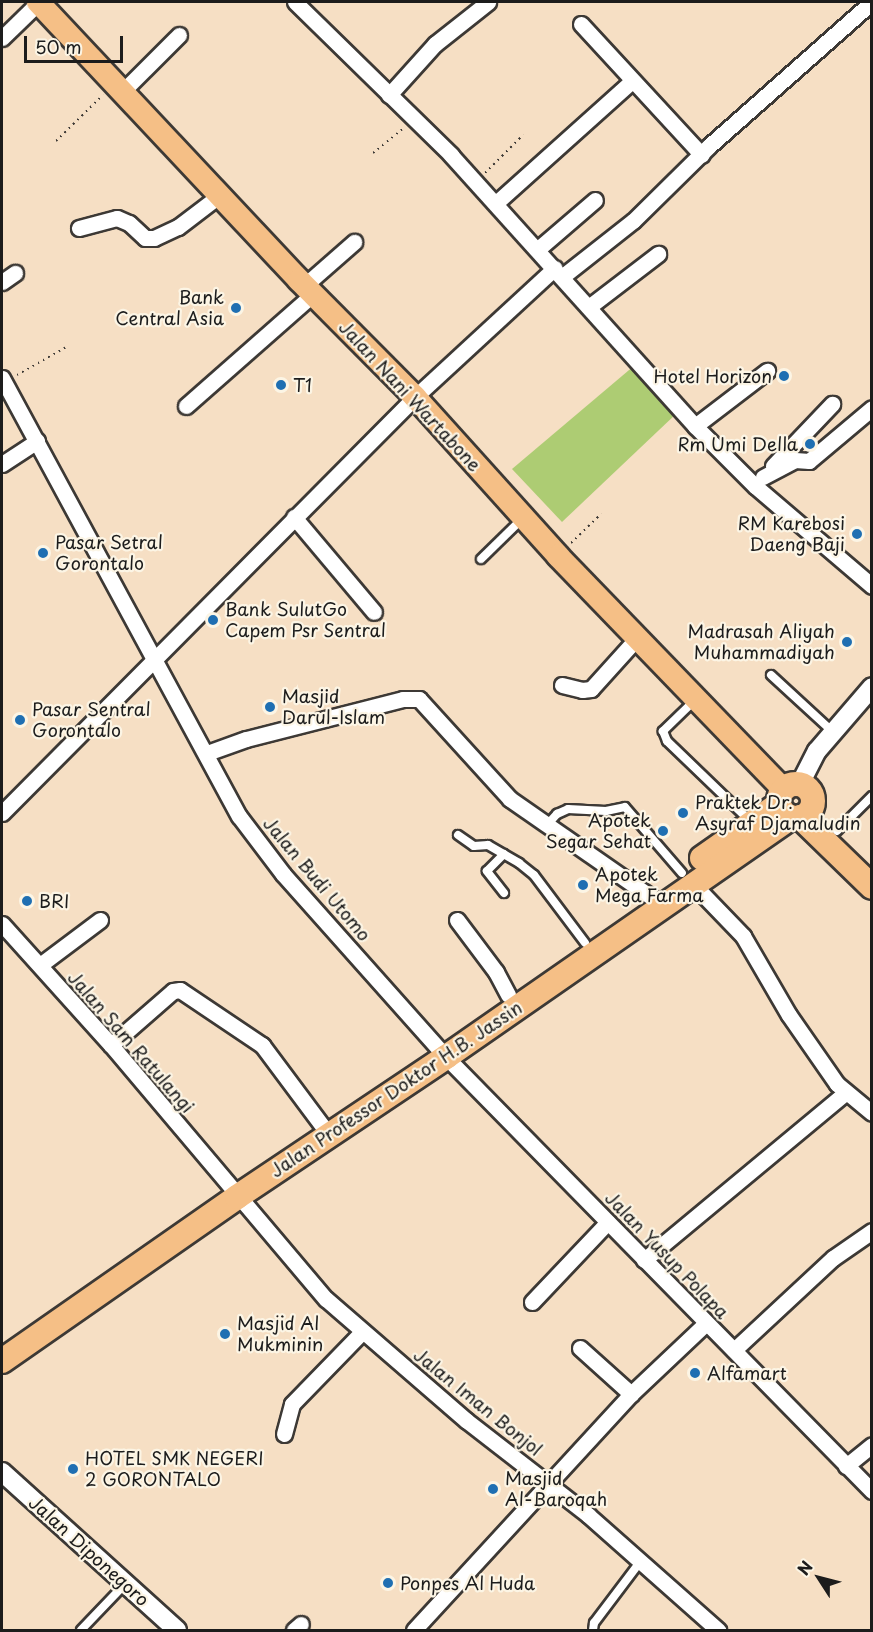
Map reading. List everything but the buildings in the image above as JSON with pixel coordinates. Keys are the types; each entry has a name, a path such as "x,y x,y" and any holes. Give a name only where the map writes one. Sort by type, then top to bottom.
{"highway":[{"name":"Jalan Professor Doktor H.B. Jassin","path":"441,1052 508,995 589,945 651,897 687,878 751,822 794,803"},
{"name":"Jalan Professor Doktor H.B. Jassin","path":"2,1347 76,1301 441,1052 589,945 794,803"},
{"name":"Jalan Nani Wartabone","path":"794,803 837,831 872,865"},
{"name":"Jalan Nani Wartabone","path":"794,803 872,887"},
{"name":"Jalan Professor Doktor H.B. Jassin","path":"2,1361 76,1301"}],"main road":[{"name":"Jalan Nani Wartabone","path":"39,2 117,88 309,290 415,397 558,556 794,803"}],"street":[{"path":"2,38 39,2"},
{"path":"389,95 435,44 488,2"},
{"path":"2,813 415,397 559,272 633,221 709,146 872,2"},
{"path":"301,4 496,203 695,426 872,586"},
{"path":"581,24 702,155"},
{"path":"117,88 179,35"},
{"path":"496,203 632,81"},
{"path":"79,228 117,219 129,223 145,238 154,238 178,227 220,195"},
{"path":"538,249 595,200"},
{"path":"186,406 309,290 354,242"},
{"path":"590,306 658,254"},
{"path":"2,282 15,273"},
{"path":"695,426 767,371"},
{"name":"Jalan Budi Utomo","path":"3,380 207,753 239,816 284,874 441,1052"},
{"path":"759,482 832,404"},
{"path":"759,482 795,460 809,461 872,408"},
{"path":"2,464 37,441"},
{"path":"294,517 374,612"},
{"path":"562,685 582,690 591,688 638,638"},
{"path":"794,803 807,767 833,732 872,687"},
{"path":"207,753 246,739 413,698 419,699 510,799 651,897"},
{"path":"687,878 742,936 789,1015 845,1092 872,1113"},
{"path":"40,965 100,920"},
{"path":"457,920 495,972 508,995"},
{"name":"Jalan Sam Ratulangi","path":"2,924 111,1045 233,1192"},
{"path":"111,1045 173,991 180,990 262,1045 325,1130"},
{"name":"Jalan Yusup Polapa","path":"441,1052 872,1491"},
{"path":"644,1260 845,1092"},
{"name":"Jalan Iman Bonjol","path":"233,1192 326,1299 362,1332 466,1421 548,1483 718,1630"},
{"path":"532,1302 608,1222"},
{"path":"734,1350 833,1258 872,1231"},
{"path":"414,1630 631,1394 706,1323"},
{"path":"285,1434 292,1404 362,1332"},
{"path":"580,1348 631,1394"},
{"path":"846,1466 872,1445"},
{"name":"Jalan Diponegoro","path":"3,1477 177,1630"}],"lane":[{"path":"481,559 524,518"},
{"path":"771,675 833,732"},
{"path":"696,699 663,731 668,741 751,822"},
{"path":"837,831 872,796"},
{"path":"547,826 556,814 568,809 606,811 625,807 687,878"},
{"path":"458,835 474,846 488,845 504,854 543,884 589,945"},
{"path":"504,854 488,872 504,893"},
{"path":"593,1630 594,1623 640,1562"},
{"path":"81,1630 125,1584"}],"path":[{"path":"56,141 117,88"},
{"path":"374,153 414,119"},
{"path":"476,182 523,135"},
{"path":"3,380 68,346"},
{"path":"558,556 601,514"}],"green space":[{"path":"635,365 677,413 562,522 512,469"}],"place":[{"name":"Bank Central Asia","path":"236,308"},
{"name":"Hotel Horizon","path":"784,376"},
{"name":"T1","path":"281,385"},
{"name":"Rm Umi Della","path":"810,444"},
{"name":"RM Karebosi Daeng Baji","path":"857,534"},
{"name":"Pasar Setral Gorontalo","path":"43,553"},
{"name":"Bank SulutGo Capem Psr Sentral","path":"213,620"},
{"name":"Madrasah Aliyah Muhammadiyah","path":"847,642"},
{"name":"Masjid Darul-Islam","path":"270,707"},
{"name":"Pasar Sentral Gorontalo","path":"20,720"},
{"name":"Praktek Dr. Asyraf Djamaludin","path":"683,813"},
{"name":"Apotek Segar Sehat","path":"663,831"},
{"name":"Apotek Mega Farma","path":"583,885"},
{"name":"BRI","path":"27,901"},
{"name":"Masjid Al Mukminin","path":"225,1334"},
{"name":"Alfamart","path":"695,1373"},
{"name":"HOTEL SMK NEGERI 2 GORONTALO","path":"73,1469"},
{"name":"Masjid Al-Baroqah","path":"493,1489"},
{"name":"Ponpes Al Huda","path":"388,1583"}]}
